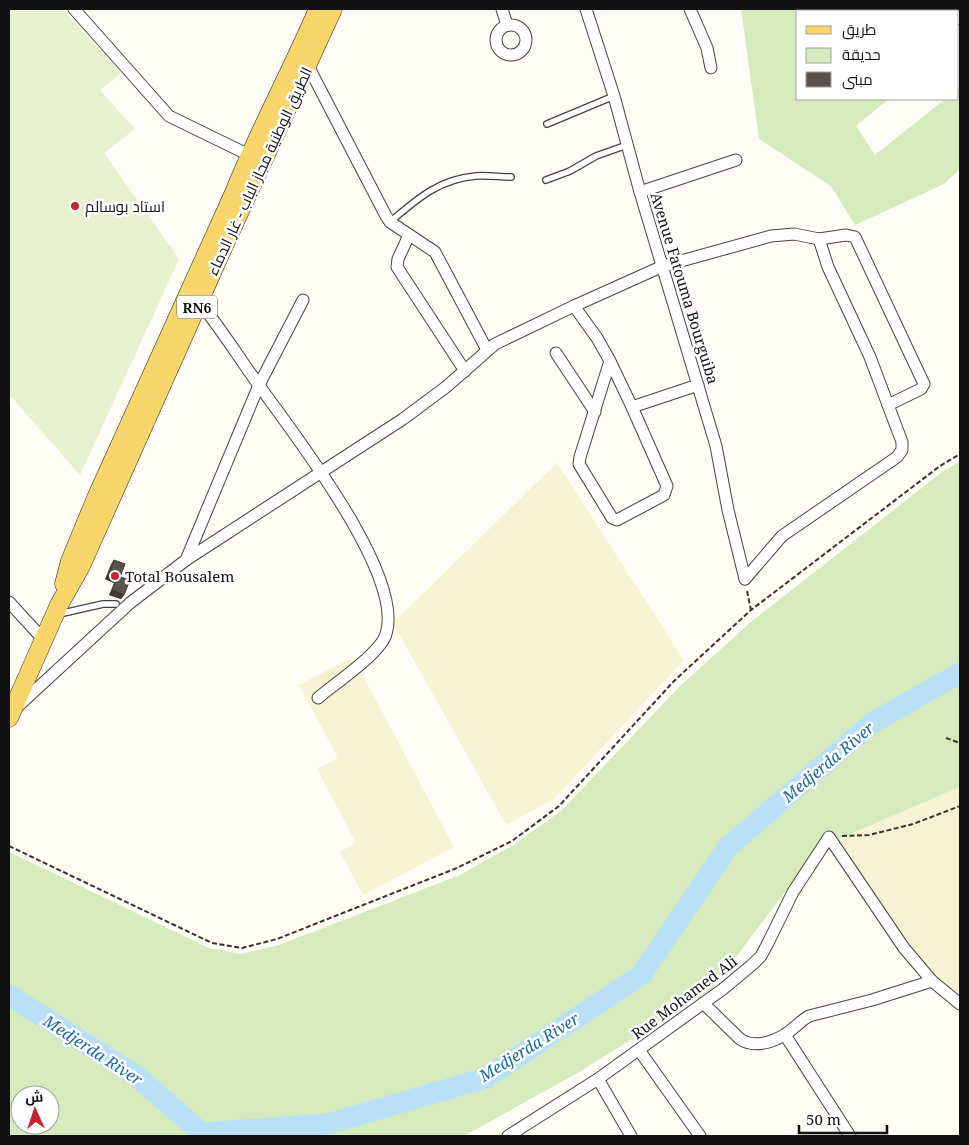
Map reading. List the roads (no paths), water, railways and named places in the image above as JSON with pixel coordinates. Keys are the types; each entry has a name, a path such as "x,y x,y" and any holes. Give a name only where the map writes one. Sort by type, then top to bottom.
{"main road":[{"name":"الطريق الوطنية مجاز الباب - غار الدماء","path":"10,716 57,610 70,562 115,474 217,245 304,59 318,9"},
{"name":"الطريق الوطنية مجاز الباب - غار الدماء","path":"239,198 249,155 333,9"}],"street":[{"path":"74,9 169,116 249,155"},
{"path":"502,9 506,25"},
{"name":"Avenue Fatouma Bourguiba","path":"586,9 614,96 640,192 716,446 728,510 745,579 782,536 897,457 903,445 888,405"},
{"path":"690,9 707,48 710,68"},
{"path":"304,59 390,222 435,252 487,350"},
{"path":"640,192 736,160"},
{"path":"10,716 130,603 186,560 403,419 466,371 495,344 663,266 771,236 794,234 819,239 851,235 858,240 924,384 921,389 888,405 870,357 828,267 819,239"},
{"path":"409,235 398,259 397,267 466,371"},
{"path":"195,296 322,472 371,556 380,578 389,624 386,636 379,646 318,698"},
{"path":"186,560 259,385 303,300"},
{"path":"574,306 610,361 665,482 666,491 664,495 617,520 612,518 579,464 610,361"},
{"path":"556,353 595,412"},
{"path":"632,407 698,385"},
{"path":"9,602 44,639"},
{"name":"Rue Mohamed Ali","path":"508,1136 598,1079 639,1050 731,983 761,956 793,892 830,836 904,948 932,981"},
{"path":"703,1003 745,1043 754,1044 785,1035 801,1020 809,1016 872,1000 932,981 960,1004"},
{"path":"785,1035 850,1136"},
{"path":"639,1050 700,1136"},
{"path":"598,1079 631,1136"}],"lane":[{"path":"547,124 614,96"},
{"path":"546,180 570,171 596,156 627,146"},
{"path":"390,222 425,193 440,184 476,176 511,177"},
{"path":"57,610 116,604"}],"waterway":[{"name":"Medjerda River","path":"9,995 135,1075 202,1133 327,1124 486,1078 641,975 728,847 872,723 960,673"}],"place":[{"name":"استاد بوسالم","path":"75,206"},
{"name":"Total Bousalem","path":"115,576"}]}
